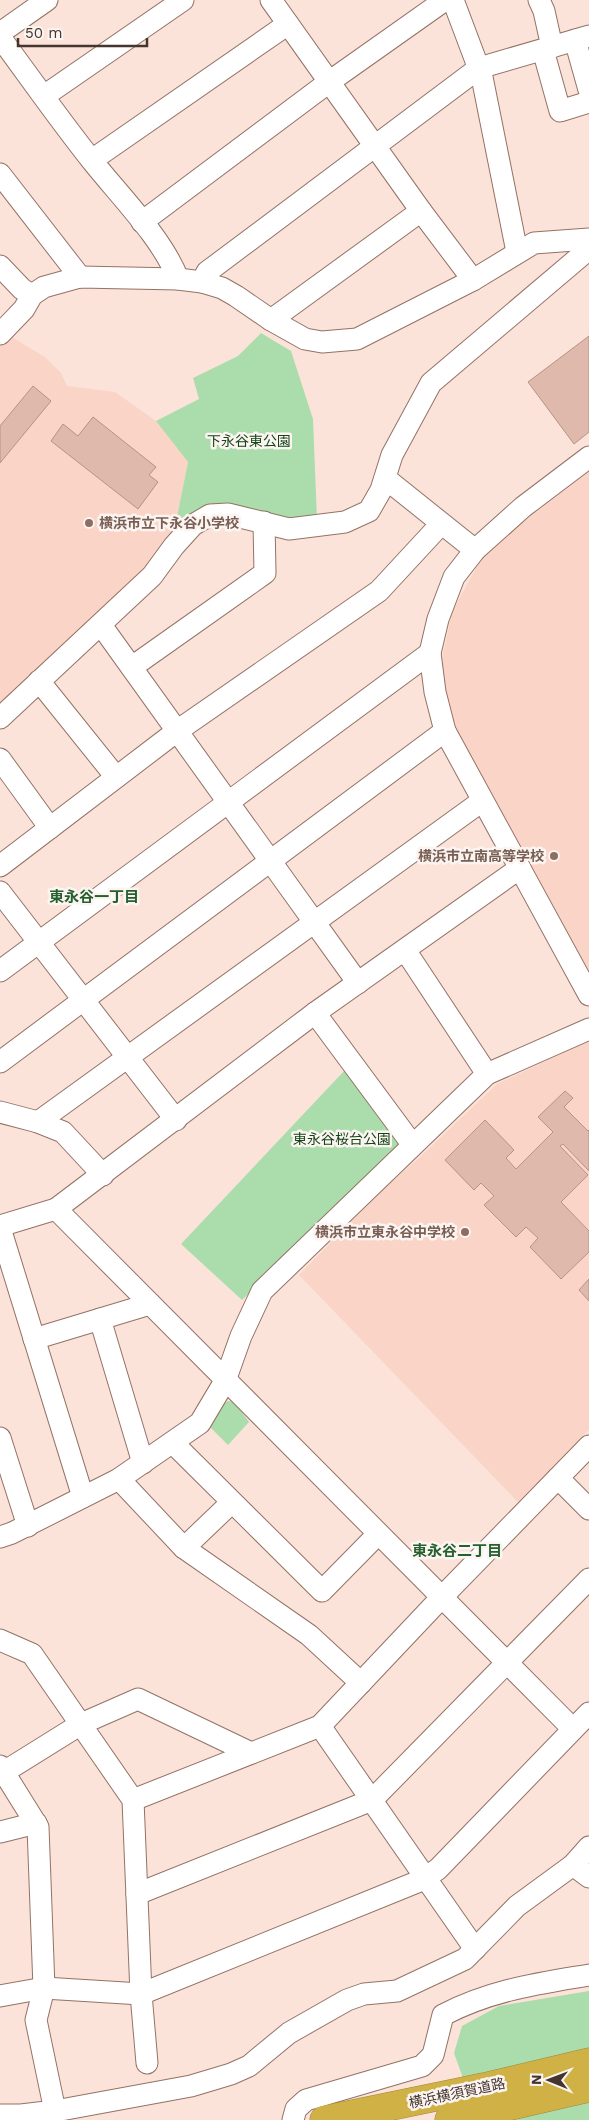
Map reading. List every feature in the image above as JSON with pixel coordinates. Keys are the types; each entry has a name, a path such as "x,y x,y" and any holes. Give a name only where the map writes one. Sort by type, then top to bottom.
{"highway":[{"name":"横浜横須賀道路","path":"449,2120 487,2100 589,2062"},
{"name":"横浜横須賀道路","path":"324,2120 589,2088"}],"street":[{"path":"0,33 47,0"},
{"path":"44,96 183,0"},
{"path":"271,0 421,211 473,280"},
{"path":"142,222 329,82 445,0"},
{"path":"453,0 479,68 518,252"},
{"path":"539,0 544,11 548,48 560,111 589,102"},
{"path":"92,160 288,24"},
{"path":"0,38 92,160 142,222 172,264 178,279"},
{"path":"202,282 207,272 479,68 582,38 589,90"},
{"path":"2,181 80,277"},
{"path":"271,320 421,211"},
{"path":"0,334 24,309 32,295 44,287 80,277 178,279 202,282 229,292 271,320 305,339 330,342 357,340 473,280 534,244 589,238"},
{"path":"0,718 152,576 174,546 193,526 210,515 228,514 289,529 345,522 369,511 381,490 392,455 431,383 589,249"},
{"path":"1,270 22,290 32,295"},
{"path":"589,457 523,507 475,550 454,576 438,619 430,653 445,731 589,994"},
{"path":"385,478 475,550"},
{"path":"132,667 264,573 264,522"},
{"path":"0,866 177,731 379,591 441,524"},
{"path":"101,625 358,983"},
{"path":"0,972 430,653"},
{"path":"39,681 116,777"},
{"path":"0,1062 445,731"},
{"path":"0,759 50,828"},
{"path":"38,1122 482,801"},
{"path":"83,1497 0,1227 56,1209 315,1013 520,868"},
{"path":"0,892 176,1120"},
{"path":"405,950 487,1074"},
{"path":"315,1013 412,1144"},
{"path":"0,1537 28,1526 119,1479 200,1423 225,1380 241,1336 262,1292 412,1144 487,1074 589,1029"},
{"path":"0,1112 38,1122 63,1132 102,1176"},
{"path":"56,1209 573,1729"},
{"path":"34,1339 150,1304"},
{"path":"100,1319 143,1463"},
{"path":"0,1438 28,1526"},
{"path":"173,1443 322,1591 378,1534"},
{"path":"133,1800 320,1726 589,1446"},
{"path":"558,1478 589,1509"},
{"path":"119,1479 184,1548 308,1635 361,1683"},
{"path":"184,1548 231,1502"},
{"path":"137,1894 372,1800 589,1579"},
{"path":"0,1640 32,1654 133,1800 141,1994 147,2063"},
{"path":"55,2111 36,2020 44,1988 38,1827 2,1769 81,1724 138,1699 251,1753"},
{"path":"0,1996 44,1988 141,1994 426,1877 438,1869 589,1713"},
{"path":"320,1726 475,1949"},
{"path":"0,1832 36,1823"},
{"path":"0,2114 21,2115 55,2111 191,2086 231,2074 249,2066 289,2034 347,2000 364,1994 397,1991 465,1959 517,1906 581,1871 589,1847"},
{"path":"293,2120 296,2110 306,2100 422,2066 433,2055 443,2016 469,2002 520,1986 589,1975"}],"shaded area":[{"name":"横浜市立下永谷小学校","path":"10,336 45,357 61,373 67,386 115,392 156,421 188,462 178,512 177,535 125,592 0,704 0,346"},
{"name":"横浜市立南高等学校","path":"589,472 589,985 450,726 442,659 452,612 486,550"},
{"name":"横浜市立東永谷中学校","path":"589,1041 589,1430 518,1502 299,1275 383,1189 419,1158 497,1084"}],"green space":[{"name":"下永谷東公園","path":"261,333 291,351 313,419 317,519 303,522 246,509 177,535 178,512 188,462 156,421 199,399 193,378 238,356"},
{"name":"東永谷桜台公園","path":"345,1070 403,1143 242,1300 181,1244"},
{"path":"228,1401 234,1402 249,1422 228,1445 208,1425 222,1405"},
{"path":"589,1991 589,2120 478,2120 454,2053 462,2026 499,2006"}],"building":[{"path":"589,336 589,432 574,444 528,382"},
{"path":"33,386 51,401 0,463 0,426"},
{"path":"93,417 156,467 149,475 158,482 138,509 51,441 63,424 78,436"},
{"path":"565,1091 573,1098 564,1107 589,1130 589,1171 563,1144 560,1146 588,1175 561,1202 589,1231 589,1252 561,1279 530,1247 538,1238 526,1227 516,1237 484,1205 494,1196 481,1183 474,1190 445,1160 485,1120 514,1150 506,1158 516,1169 553,1132 538,1117"},
{"path":"589,1279 589,1301 579,1290"}],"place":[{"name":"横浜市立下永谷小学校","path":"89,523"},
{"name":"横浜市立南高等学校","path":"554,856"},
{"name":"横浜市立東永谷中学校","path":"465,1232"}],"district":[{"name":"東永谷一丁目","path":"94,897"},
{"name":"東永谷二丁目","path":"457,1551"}]}
